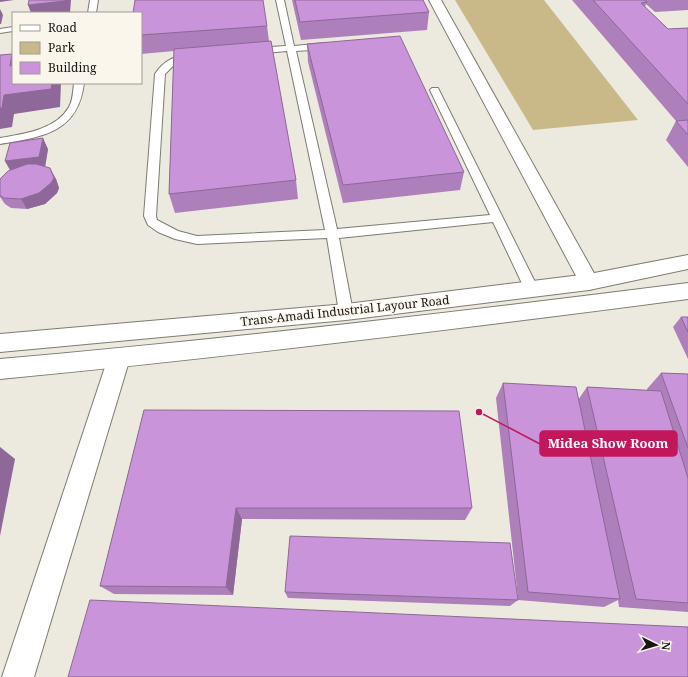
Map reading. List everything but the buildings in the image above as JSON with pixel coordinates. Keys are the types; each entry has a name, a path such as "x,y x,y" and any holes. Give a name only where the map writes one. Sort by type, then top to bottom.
{"main road":[{"path":"435,0 589,282"},
{"name":"Trans-Amadi Industrial Layour Road","path":"0,343 346,312 589,282 688,262"},
{"name":"Trans-Amadi Industrial Layour Road","path":"0,369 119,358 455,322 688,291"},
{"path":"18,677 119,358"}],"lane":[{"path":"92,12 94,0"},
{"path":"280,0 292,48 332,234 346,312"},
{"path":"0,31 12,29"},
{"path":"245,52 338,45"},
{"path":"199,55 179,57 170,62 160,74 150,216 152,222 164,231 198,240 332,234 498,218"},
{"path":"0,141 27,137 46,130 61,121 72,110 79,84"},
{"path":"435,90 532,290"}],"green space":[{"path":"455,0 544,0 638,120 533,130"}],"place":[{"name":"Midea Show Room","path":"479,412"}]}
